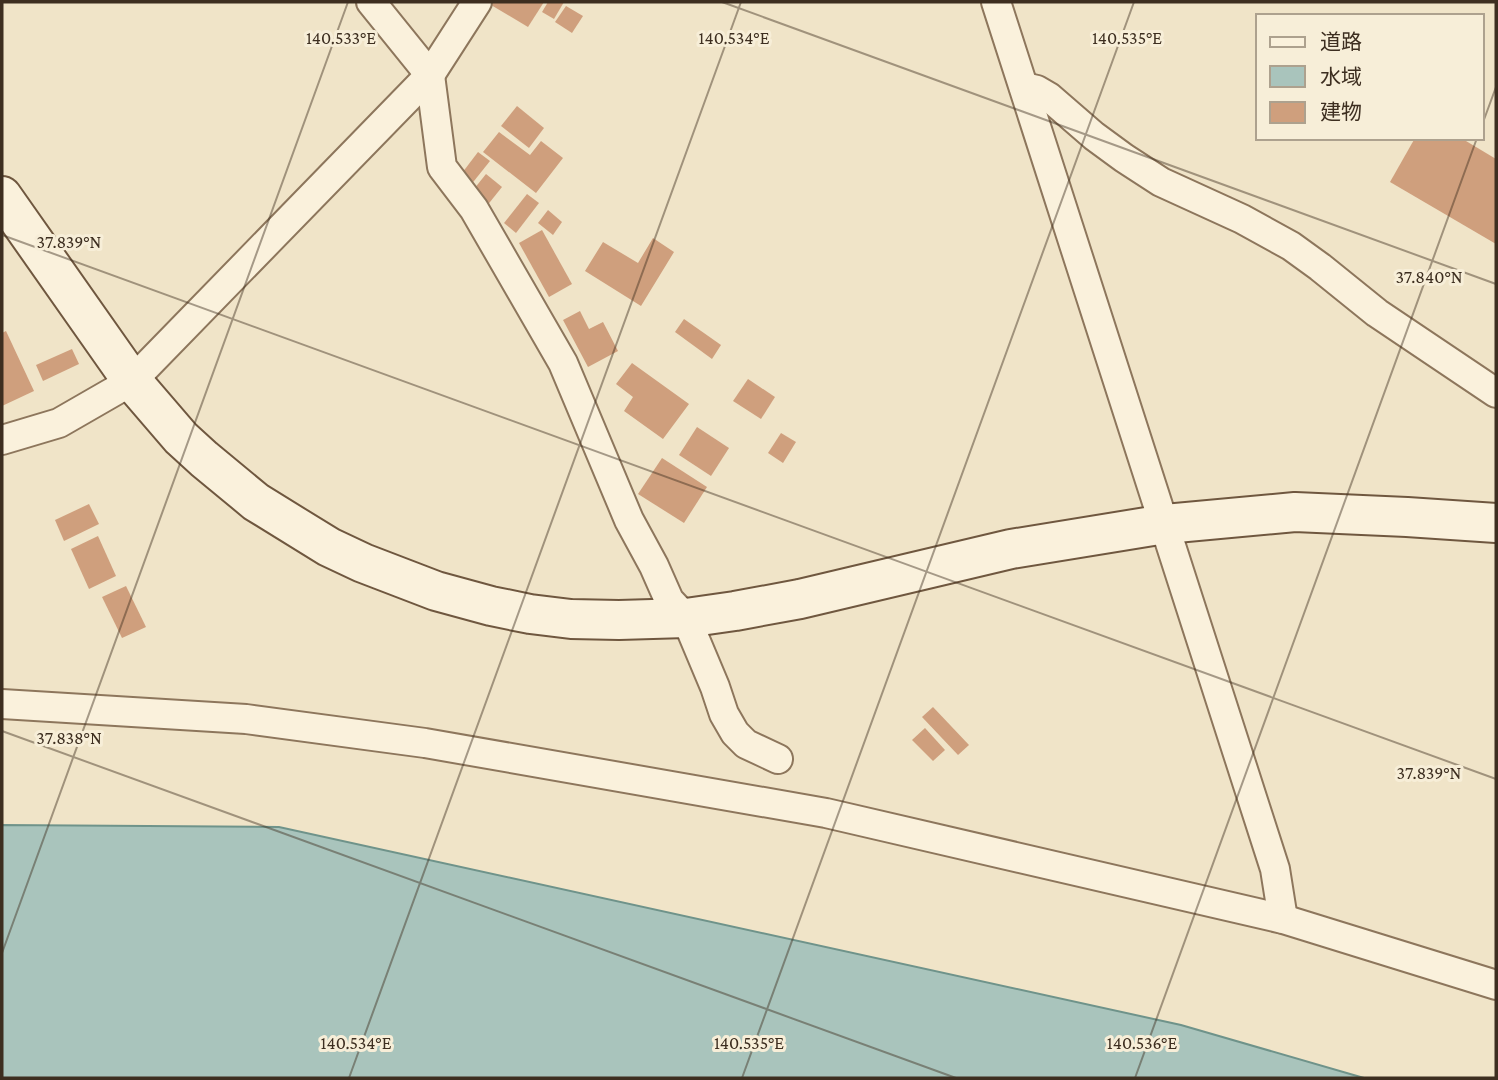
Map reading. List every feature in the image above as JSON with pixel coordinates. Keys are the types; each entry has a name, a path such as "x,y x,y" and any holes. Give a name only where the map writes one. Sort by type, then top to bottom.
{"street":[{"path":"371,2 430,75 442,167 474,209 563,363 629,520 669,600 686,618 724,714 735,733 746,744 778,759"},
{"path":"2,440 59,423 132,382 430,75 477,2"},
{"path":"996,2 1275,869 1283,919"},
{"path":"1024,87 1049,97 1094,136 1161,182 1242,219 1291,246 1377,313 1496,393"},
{"path":"2,196 132,382 204,460 256,502 328,547 436,592 491,606 571,619 686,618 800,599 1011,549 1165,524 1295,512 1496,523"},
{"path":"2,704 246,719 425,743 826,813 1283,919 1496,985"}],"water":[{"path":"2,825 279,827 1181,1025 1364,1078 2,1078"}],"building":[{"path":"493,2 544,2 528,27 491,5"},
{"path":"548,2 564,2 554,19 542,12"},
{"path":"566,6 583,16 572,33 555,22"},
{"path":"517,106 544,128 529,148 501,126"},
{"path":"499,132 530,155 541,141 563,158 536,193 483,152"},
{"path":"1414,140 1464,140 1496,159 1496,244 1390,182"},
{"path":"478,152 490,161 470,186 459,177"},
{"path":"486,174 502,187 486,207 470,194"},
{"path":"527,194 539,203 516,233 504,223"},
{"path":"548,210 562,222 553,235 538,223"},
{"path":"542,230 572,284 549,297 519,243"},
{"path":"653,238 674,252 641,306 585,271 603,242 638,263"},
{"path":"580,311 589,329 603,322 618,351 588,367 563,320"},
{"path":"684,319 721,345 712,359 675,332"},
{"path":"6,331 34,391 2,406 2,333"},
{"path":"72,349 79,364 43,381 36,365"},
{"path":"632,363 689,404 663,439 624,411 633,397 616,384"},
{"path":"748,379 775,397 761,419 733,401"},
{"path":"697,427 729,448 711,476 679,455"},
{"path":"781,433 796,442 783,463 768,453"},
{"path":"662,458 707,487 684,523 638,494"},
{"path":"89,504 99,524 64,541 55,520"},
{"path":"98,536 116,576 89,589 71,549"},
{"path":"126,586 146,627 122,638 102,597"},
{"path":"933,707 969,745 958,755 922,717"},
{"path":"925,728 945,750 933,761 912,740"}]}
